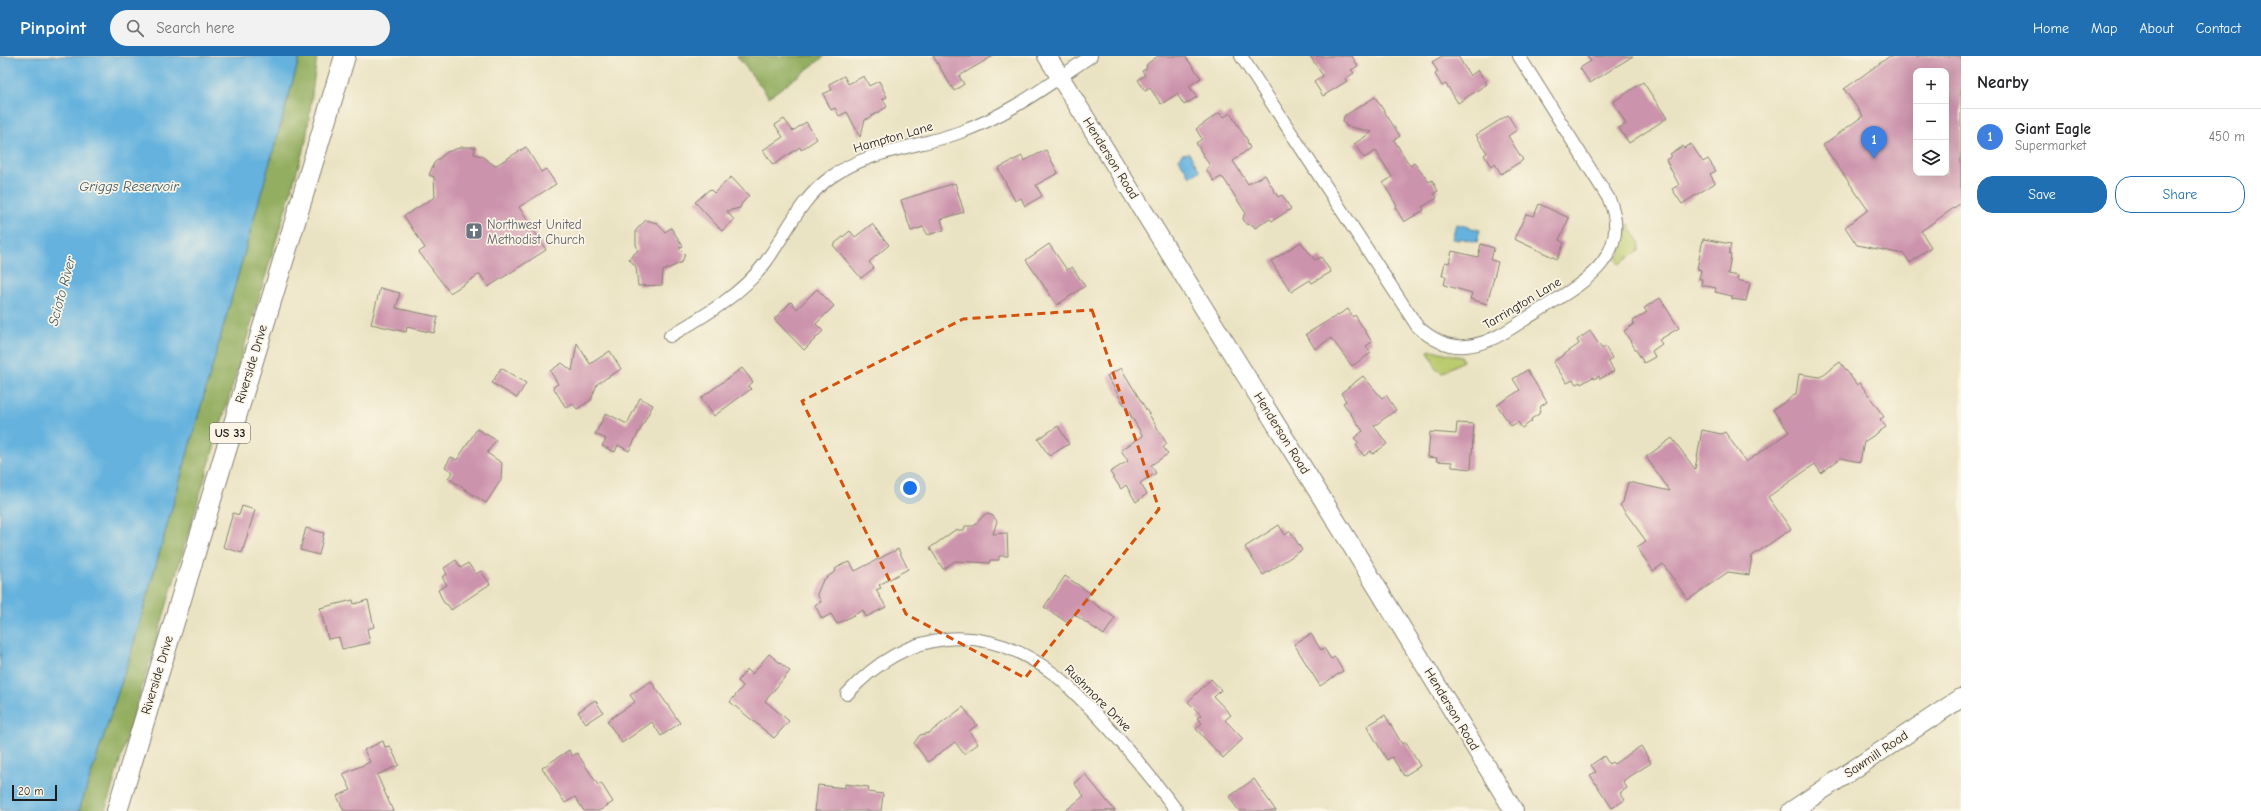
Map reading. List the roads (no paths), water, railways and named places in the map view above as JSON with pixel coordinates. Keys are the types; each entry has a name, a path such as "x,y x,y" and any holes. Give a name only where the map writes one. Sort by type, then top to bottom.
{"main road":[{"name":"Riverside Drive","path":"117,811 345,56"},
{"name":"Henderson Road","path":"1047,56 1348,540 1514,811"},
{"name":"Sawmill Road","path":"1791,811 1961,698"}],"street":[{"path":"1060,77 1091,56"},
{"name":"Tarrington Lane","path":"1241,56 1417,326 1430,337 1447,344 1464,346 1477,344 1498,336 1583,283 1596,272 1605,260 1613,240 1613,209 1609,199 1519,56"},
{"name":"Hampton Lane","path":"670,336 703,316 742,287 765,263 810,195 830,178 852,163 887,151 958,133 990,120 1020,104 1060,77"},
{"name":"Rushmore Drive","path":"847,694 875,667 914,646 936,640 958,637 981,640 1002,647 1029,657 1056,674 1134,755 1177,811"}],"water":[{"name":"Griggs Reservoir","path":"0,56 300,56 131,653 79,811 0,811"},
{"path":"1189,153 1200,171 1190,177 1179,159 1182,154"},
{"path":"1456,224 1480,230 1477,242 1460,238 1459,240 1452,239"}],"place":[{"name":"Giant Eagle","path":"1874,159"},
{"name":"Northwest United Methodist Church","path":"474,231"}],"water label":[{"name":"Scioto River","path":"62,291"}]}
